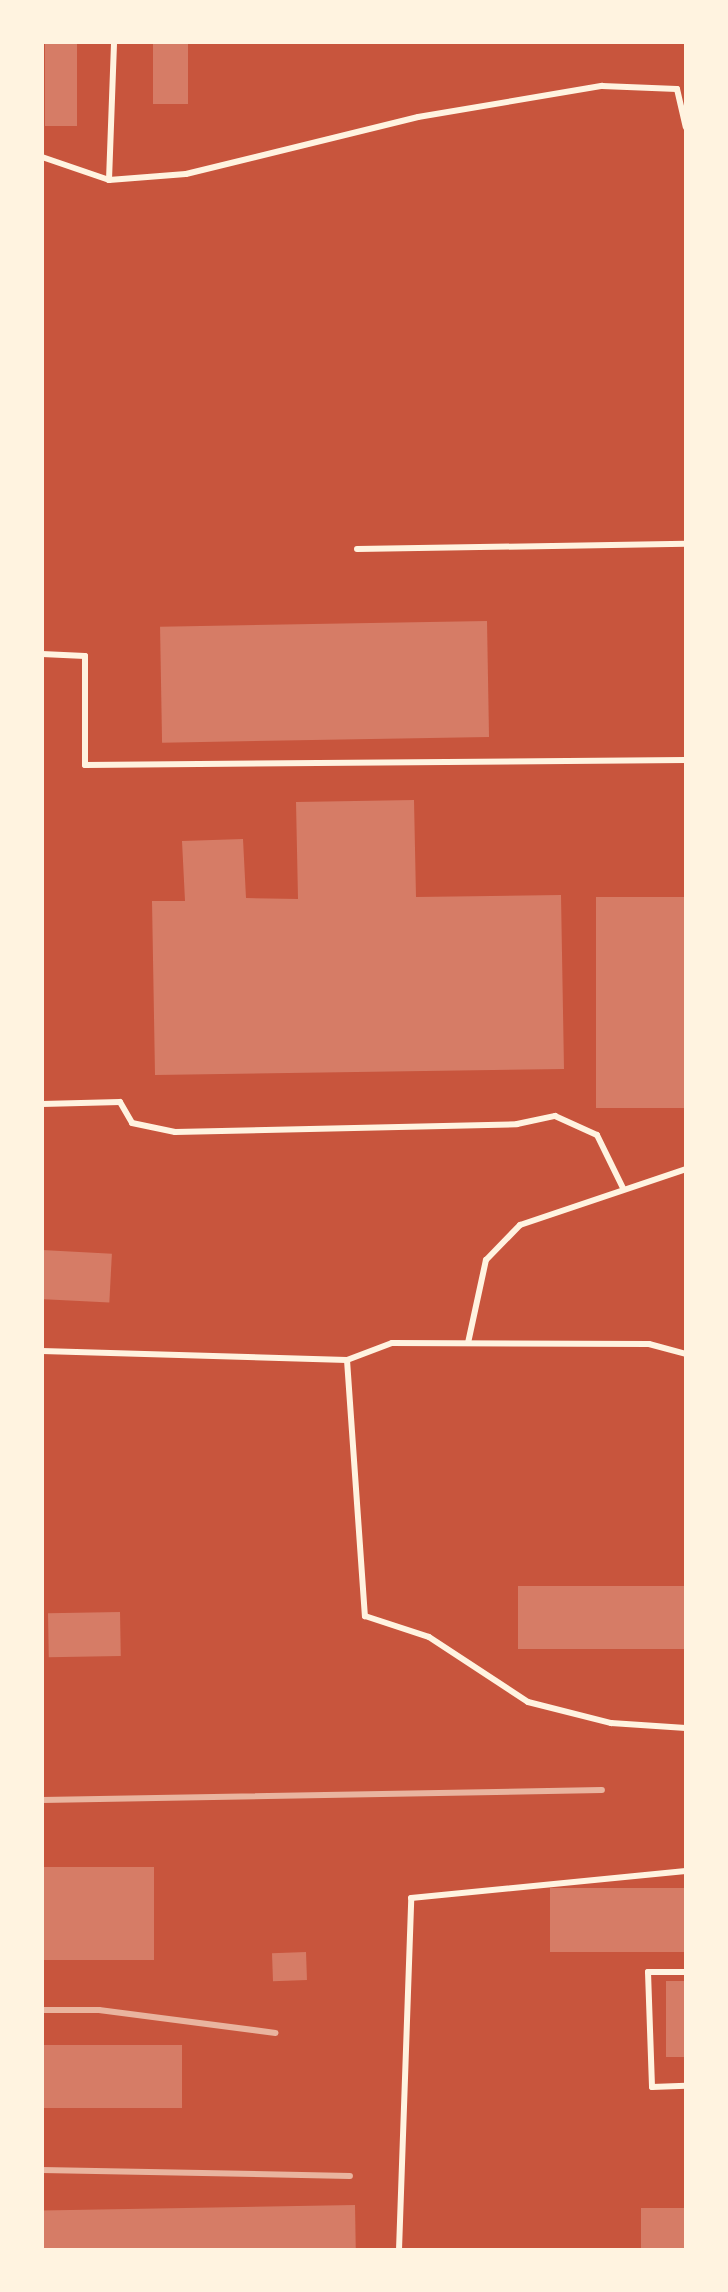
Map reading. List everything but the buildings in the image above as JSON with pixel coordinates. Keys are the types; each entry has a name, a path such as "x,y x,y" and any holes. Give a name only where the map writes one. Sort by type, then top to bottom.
{"lane":[{"path":"109,180 114,42"},
{"path":"42,157 109,180 186,174 418,117 602,86 677,89 686,127"},
{"path":"357,549 686,544"},
{"path":"42,654 85,656 85,765 686,760"},
{"path":"42,1104 120,1102 132,1123 175,1132 517,1124 555,1116 597,1135 623,1188"},
{"path":"468,1343 486,1260 520,1225 686,1169"},
{"path":"42,1351 347,1360 392,1343 468,1343 649,1344 686,1354"},
{"path":"347,1360 365,1616 429,1637 528,1702 611,1723 686,1728"},
{"path":"399,2250 411,1898 686,1871"},
{"path":"686,1972 648,1972 652,2087 686,2086"}],"railway":[{"path":"42,1800 602,1790"},
{"path":"42,2010 99,2010 276,2033"},
{"path":"42,2170 350,2176"}]}
